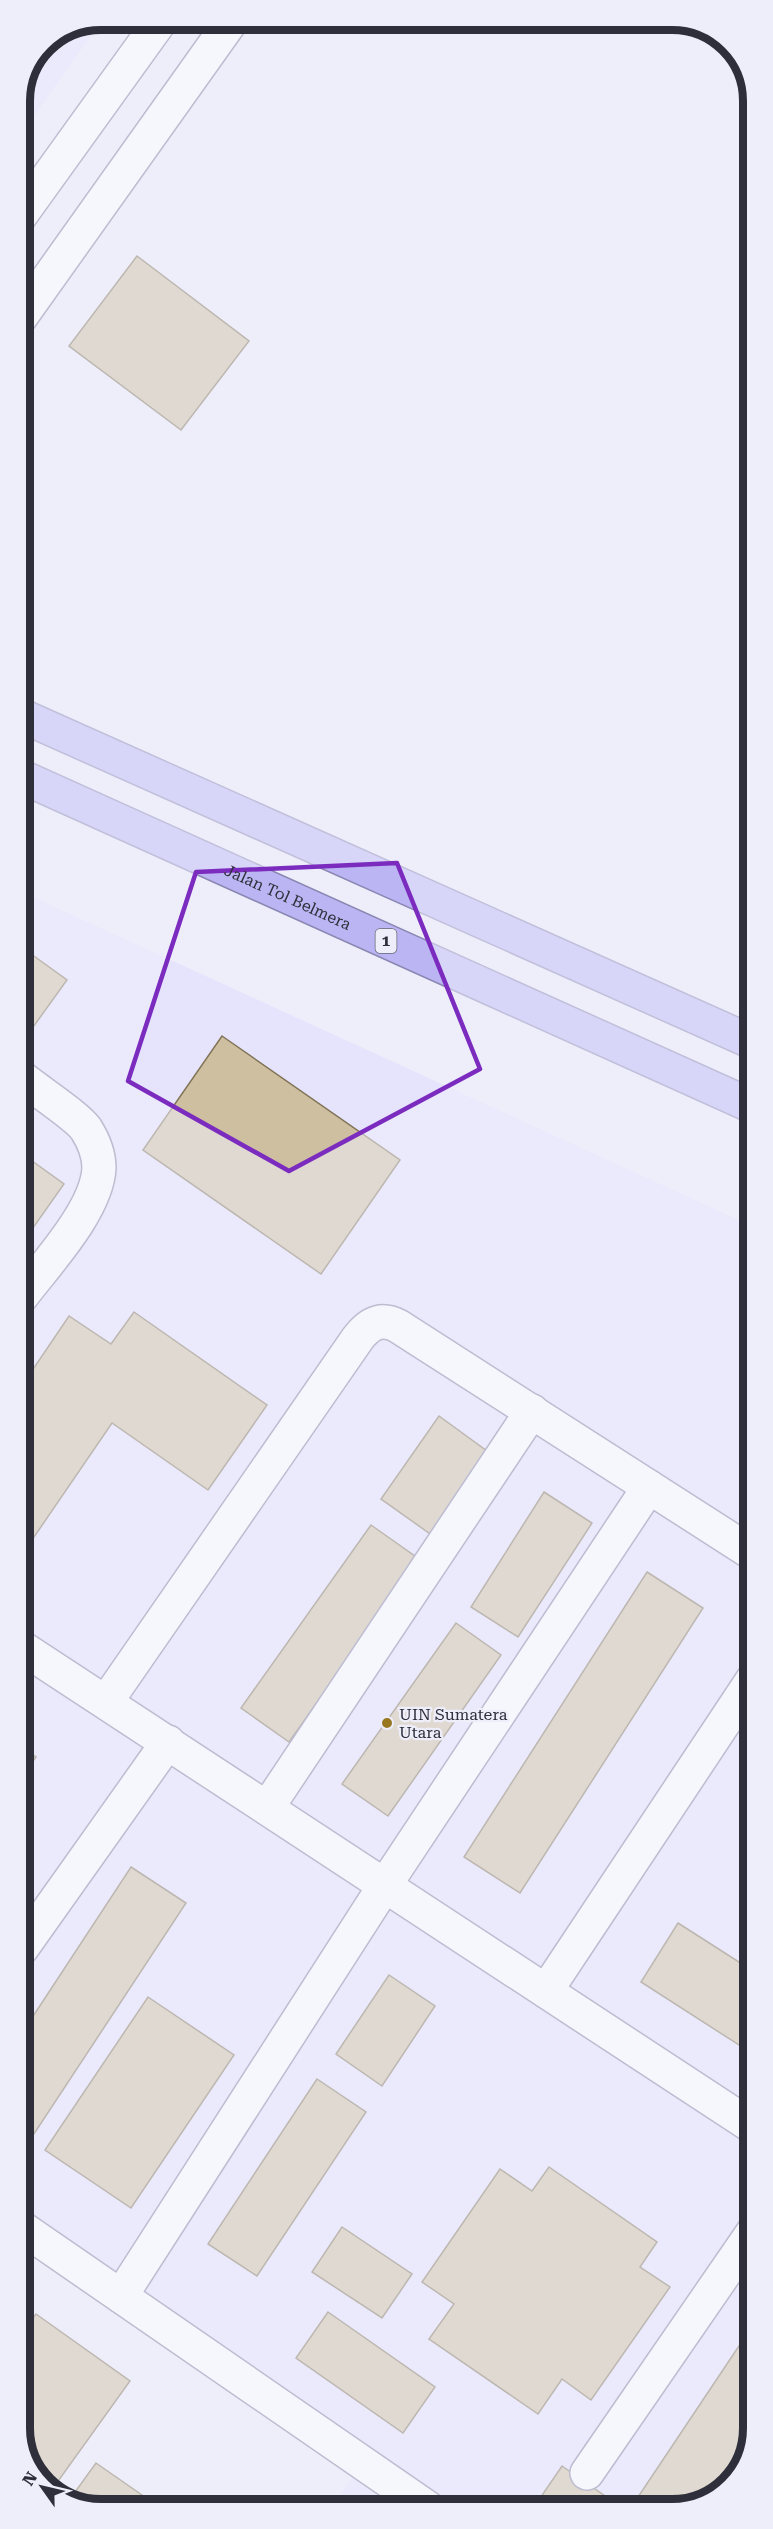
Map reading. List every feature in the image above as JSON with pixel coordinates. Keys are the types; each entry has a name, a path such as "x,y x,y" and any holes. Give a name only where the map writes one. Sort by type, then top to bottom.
{"highway":[{"path":"30,719 743,1038"},
{"name":"Jalan Tol Belmera","path":"30,781 743,1102"}],"street":[{"path":"30,202 154,30"},
{"path":"30,304 225,30"},
{"path":"30,1084 84,1127 94,1145 99,1168 93,1193 84,1213 30,1285"},
{"path":"106,1702 318,1394 364,1331 372,1324 388,1321 398,1326 743,1547"},
{"path":"267,1808 532,1412"},
{"path":"121,2296 385,1885 649,1487"},
{"path":"30,1653 743,2120"},
{"path":"546,1991 743,1694"},
{"path":"30,1937 168,1742"},
{"path":"30,2233 415,2499"},
{"path":"587,2473 743,2247"}],"highlighted area":[{"path":"397,863 480,1069 289,1171 128,1081 196,872"}],"shaded area":[{"path":"95,30 30,122 31,87 42,62 62,42 74,35"},
{"name":"UIN Sumatera Utara","path":"30,896 743,1222 742,2442 728,2471 711,2487 690,2497 672,2499 337,2499 359,2467 30,2225"}],"building":[{"path":"137,256 249,341 181,430 69,346"},
{"path":"30,953 67,980 30,1031"},
{"path":"222,1036 400,1160 321,1274 143,1150"},
{"path":"30,1159 64,1184 30,1232"},
{"path":"134,1312 267,1405 208,1490 112,1423 30,1543 30,1374 69,1316 111,1344"},
{"path":"439,1416 491,1454 433,1536 381,1499"},
{"path":"544,1492 592,1523 518,1637 471,1607"},
{"path":"371,1525 419,1559 289,1742 241,1708"},
{"path":"647,1572 703,1608 520,1893 464,1857"},
{"path":"456,1623 501,1655 388,1816 342,1784"},
{"path":"30,1753 36,1757 30,1765"},
{"path":"131,1867 186,1903 30,2140 30,2021"},
{"path":"678,1923 743,1965 743,2048 641,1982"},
{"path":"389,1975 435,2006 382,2086 336,2054"},
{"path":"148,1997 234,2055 131,2208 45,2150"},
{"path":"317,2079 366,2112 257,2276 208,2244"},
{"path":"549,2167 657,2242 640,2267 670,2287 591,2400 562,2379 538,2414 429,2339 454,2304 422,2282 500,2169 532,2191"},
{"path":"342,2227 412,2274 382,2318 312,2272"},
{"path":"328,2312 435,2387 403,2433 296,2358"},
{"path":"36,2314 130,2381 72,2462 72,2457 36,2457 30,2428 30,2322"},
{"path":"743,2340 742,2442 728,2471 711,2487 690,2497 637,2499"},
{"path":"96,2463 148,2499 97,2499 74,2493"},
{"path":"562,2466 609,2499 539,2499"}],"place":[{"name":"UIN Sumatera Utara","path":"387,1723"}]}
